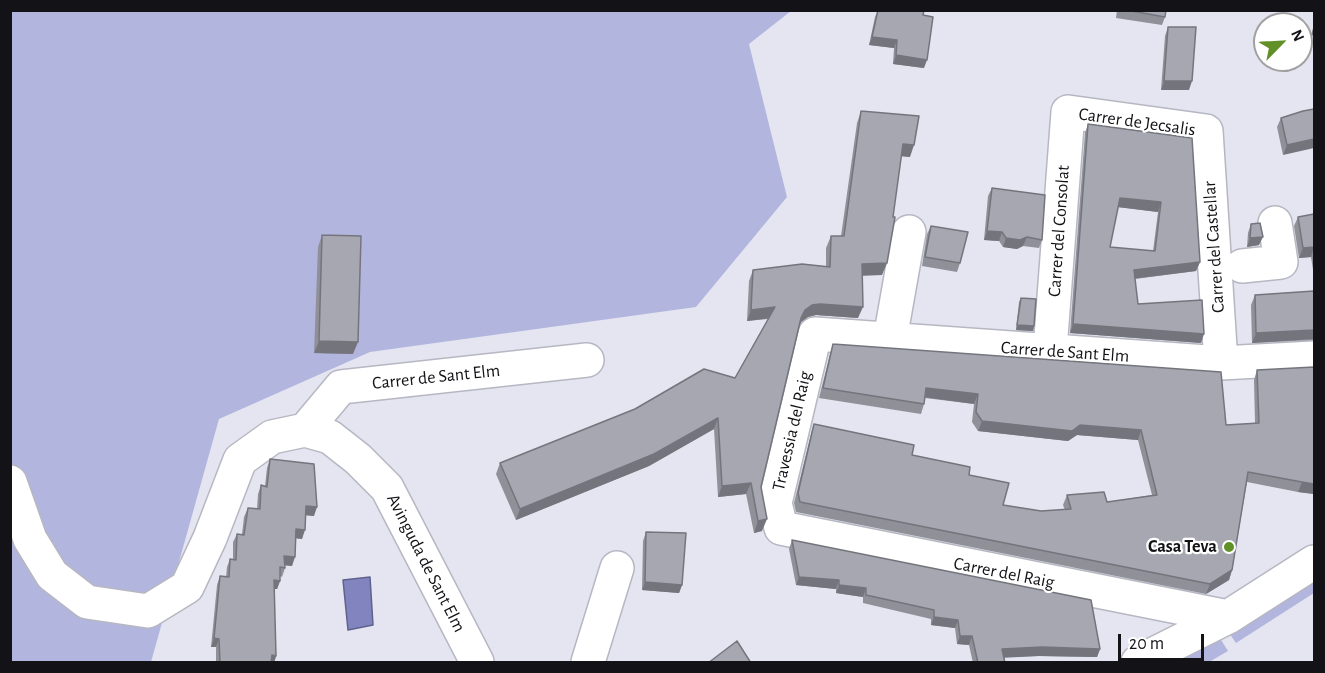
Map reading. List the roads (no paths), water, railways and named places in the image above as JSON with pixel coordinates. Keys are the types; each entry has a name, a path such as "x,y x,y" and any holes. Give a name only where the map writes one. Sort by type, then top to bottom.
{"street":[{"name":"Carrer de Jecsalis","path":"1068,112 1206,131"},
{"name":"Carrer del Consolat","path":"1050,351 1068,112"},
{"name":"Carrer del Castellar","path":"1206,131 1221,363"},
{"path":"1242,266 1281,262 1275,223"},
{"path":"890,339 909,231"},
{"name":"Carrer de Sant Elm","path":"815,334 1221,363 1314,358"},
{"name":"Travessia del Raig","path":"781,528 775,503 815,334"},
{"name":"Carrer de Sant Elm","path":"305,430 341,387 587,360"},
{"path":"10,482 30,539 52,575 87,602 148,611 187,587 210,538 240,460 272,437 305,430"},
{"name":"Avinguda de Sant Elm","path":"305,430 330,437 358,459 387,489 477,663"},
{"name":"Carrer del Raig","path":"781,528 1228,617"},
{"path":"1138,663 1228,617 1314,562"},
{"path":"588,663 617,568"}],"place":[{"name":"Casa Teva","path":"1229,547"}]}
